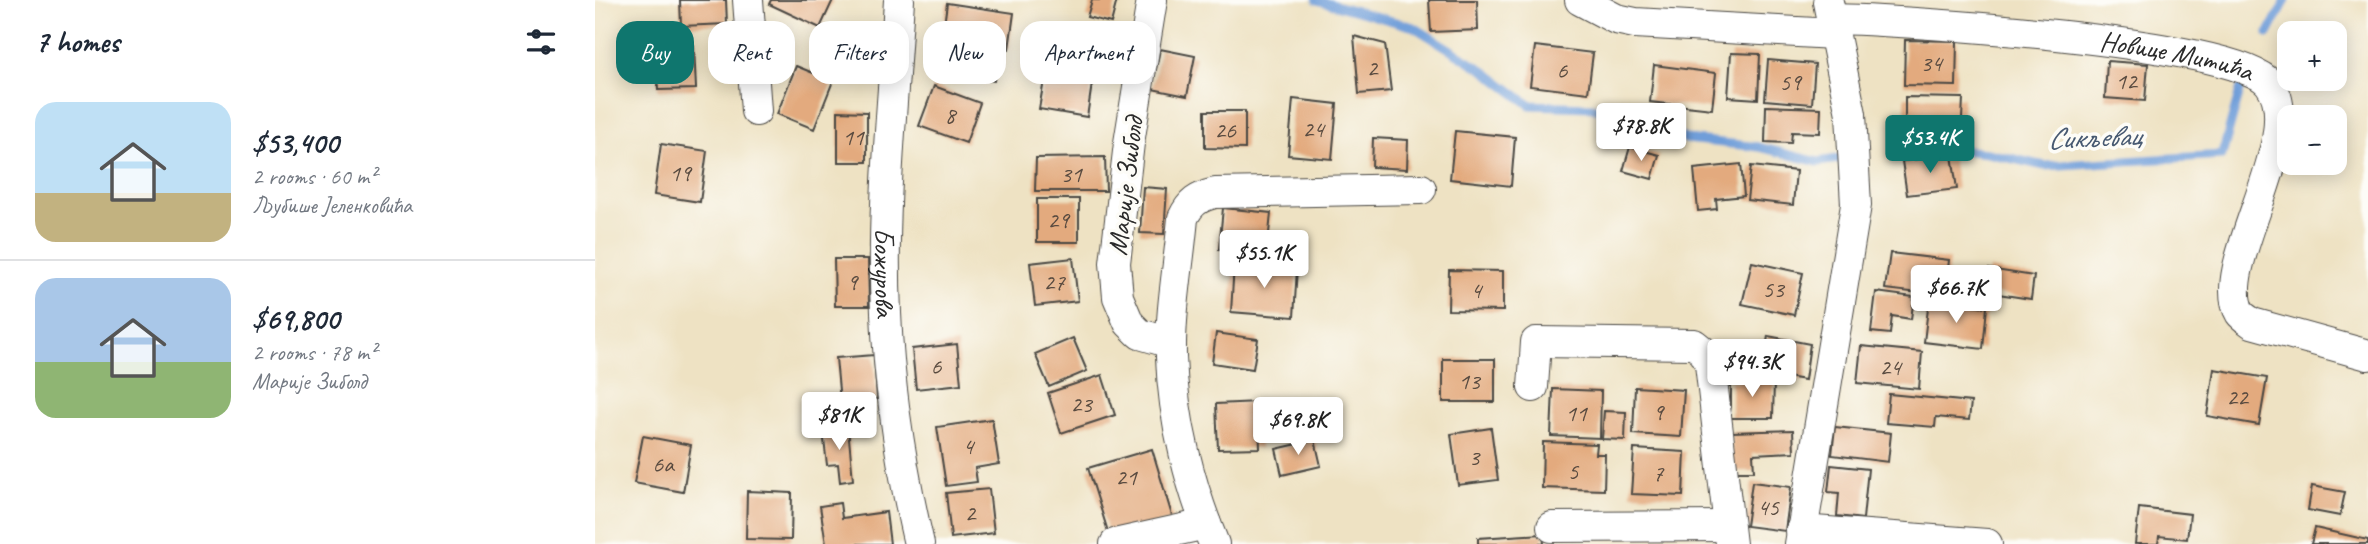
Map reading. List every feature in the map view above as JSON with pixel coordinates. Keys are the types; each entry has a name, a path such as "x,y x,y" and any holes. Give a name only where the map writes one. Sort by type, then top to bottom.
{"street":[{"path":"748,0 756,111"},
{"name":"Божурова","path":"899,0 885,234 886,316 905,480 919,544"},
{"name":"Марије Зиболд","path":"1152,0 1129,143 1115,263 1118,297 1129,323 1140,334 1171,343"},
{"name":"Новице Митића","path":"1580,0 1616,19 1635,23 1831,18 1946,23 2203,57 2254,72 2268,82 2277,97 2279,114 2272,159 2237,272 2234,296 2240,314 2252,323 2368,355"},
{"path":"1831,18 1851,114 1856,205 1800,537 1987,544"},
{"path":"1115,544 1210,534 1194,491 1183,446 1171,343 1183,218 1190,205 1203,196 1215,193 1421,189"},
{"path":"1533,387 1536,342 1694,344 1705,352 1710,364 1729,535 1552,527"}],"building":[{"path":"680,0 726,0 727,21 708,21 708,25 694,25 694,21 681,21"},
{"path":"771,0 833,0 823,21 809,23 769,4"},
{"path":"1092,0 1117,0 1112,21 1087,17"},
{"path":"1429,0 1477,0 1478,30 1431,32"},
{"path":"947,3 1014,13 1009,49 1006,49 1006,21 945,21"},
{"path":"1354,36 1385,44 1391,91 1359,94"},
{"path":"1905,40 1957,41 1956,86 1904,85"},
{"path":"694,45 696,89 658,90 658,84 694,84"},
{"path":"1535,46 1593,53 1588,93 1530,86"},
{"path":"1160,49 1195,56 1187,96 1152,89 1153,84 1156,84"},
{"path":"1731,53 1760,54 1758,99 1728,97"},
{"path":"1768,60 1815,64 1812,104 1765,100"},
{"path":"2107,61 2148,64 2145,101 2105,98"},
{"path":"1654,65 1716,73 1712,109 1650,102"},
{"path":"796,66 809,71 809,84 832,84 814,129 777,114 789,84 795,84"},
{"path":"1043,84 1092,84 1087,117 1039,109"},
{"path":"934,86 980,103 966,143 919,126"},
{"path":"1905,97 1963,98 1961,140 1905,138"},
{"path":"1293,99 1337,104 1332,159 1288,155"},
{"path":"1766,106 1821,108 1820,133 1792,132 1791,143 1765,142"},
{"path":"838,111 867,112 867,162 838,162"},
{"path":"1205,111 1245,111 1245,149 1205,148"},
{"path":"1455,131 1515,137 1511,186 1450,179"},
{"path":"1373,138 1408,140 1407,169 1372,167"},
{"path":"661,144 707,151 700,202 654,195"},
{"path":"1630,147 1659,155 1652,179 1623,171"},
{"path":"1952,155 1957,189 1907,195 1902,161"},
{"path":"1105,157 1106,191 1035,191 1036,158"},
{"path":"1741,164 1744,196 1716,199 1717,209 1698,211 1694,169"},
{"path":"1751,166 1796,171 1793,205 1747,200"},
{"path":"1143,187 1167,189 1164,234 1140,233"},
{"path":"1037,199 1079,199 1079,242 1037,242"},
{"path":"1223,208 1271,213 1267,254 1219,249"},
{"path":"1890,253 1949,260 1945,296 1885,289"},
{"path":"1073,258 1078,301 1035,306 1030,263"},
{"path":"834,259 868,259 869,306 835,306"},
{"path":"1752,262 1803,273 1794,315 1742,304"},
{"path":"1234,264 1297,268 1294,317 1231,312"},
{"path":"1989,269 2034,276 2031,299 1985,292"},
{"path":"1449,270 1503,271 1503,311 1448,310"},
{"path":"1876,292 1914,297 1911,319 1892,316 1890,334 1871,332"},
{"path":"1929,300 1987,307 1983,349 1924,342"},
{"path":"1216,333 1258,339 1253,369 1212,363"},
{"path":"1768,336 1810,344 1805,380 1762,373"},
{"path":"1073,338 1087,371 1049,387 1035,354"},
{"path":"957,344 961,384 916,389 912,349"},
{"path":"1861,346 1922,352 1919,389 1857,383"},
{"path":"874,355 877,399 840,401 836,358"},
{"path":"1443,359 1495,359 1495,402 1443,402"},
{"path":"2214,369 2267,378 2259,425 2207,416"},
{"path":"1102,375 1115,415 1061,433 1048,393"},
{"path":"1731,381 1774,381 1773,418 1731,418"},
{"path":"1635,387 1684,390 1681,437 1633,434"},
{"path":"1553,389 1601,391 1600,438 1551,436"},
{"path":"1889,394 1971,402 1969,420 1936,417 1935,427 1886,423"},
{"path":"1258,402 1260,448 1218,449 1216,404"},
{"path":"1604,411 1626,412 1625,440 1602,439"},
{"path":"992,419 999,464 975,468 977,482 946,486 937,427"},
{"path":"1835,427 1891,433 1888,462 1832,455"},
{"path":"848,428 853,480 840,482 838,464 827,465 823,431"},
{"path":"1491,428 1498,480 1458,485 1451,434"},
{"path":"1793,430 1794,452 1753,454 1754,471 1732,471 1731,432"},
{"path":"643,436 691,445 683,492 634,483"},
{"path":"1315,440 1321,466 1282,475 1276,449"},
{"path":"1543,442 1597,444 1596,454 1605,454 1604,490 1542,488"},
{"path":"1152,449 1173,519 1110,538 1088,468"},
{"path":"1634,449 1685,452 1683,496 1631,494"},
{"path":"1831,465 1868,469 1863,519 1837,516 1839,493 1828,492"},
{"path":"1752,482 1791,487 1785,531 1746,526"},
{"path":"2312,486 2345,492 2340,516 2308,510"},
{"path":"989,489 994,533 951,538 946,493"},
{"path":"747,491 792,493 791,540 746,539"},
{"path":"840,503 842,518 886,512 890,544 826,544 820,506"},
{"path":"2139,508 2190,514 2187,539 2159,536 2158,544 2135,544"},
{"path":"2315,528 2368,540 2368,544 2311,544"},
{"path":"1543,534 1544,544 1478,544 1478,538"}],"waterway":[{"name":"Сикљевац","path":"1317,0 1414,27 1482,69 1530,105 1592,107 1686,139 1759,147 1818,162 1838,159"},
{"name":"Сикљевац","path":"2268,34 2286,0"},
{"name":"Сикљевац","path":"1900,153 1947,148 1987,153 2045,166 2222,155 2241,87"}]}
